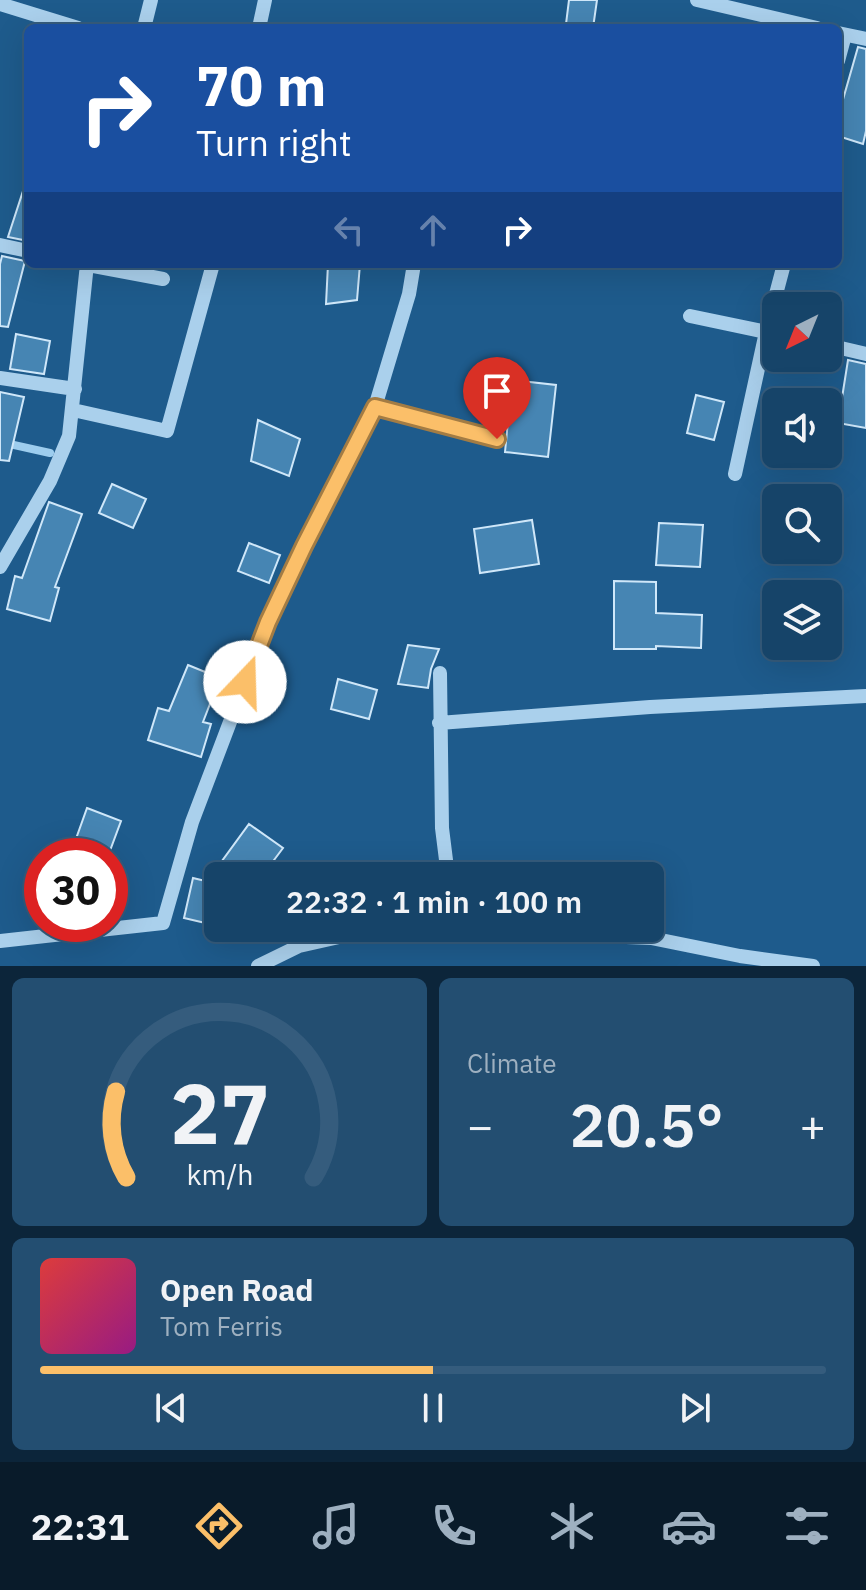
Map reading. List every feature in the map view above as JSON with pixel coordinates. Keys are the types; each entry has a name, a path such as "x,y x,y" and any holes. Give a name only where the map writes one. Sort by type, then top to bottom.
{"street":[{"path":"145,24 151,0"},
{"path":"260,24 265,0"},
{"path":"697,0 800,24"},
{"path":"0,4 65,24"},
{"path":"842,34 866,39"},
{"path":"0,245 24,250"},
{"path":"1,562 62,458 69,436 85,268"},
{"path":"106,268 163,279"},
{"path":"73,410 167,431 212,268"},
{"path":"0,941 163,923 196,809 268,622 375,407 409,294 413,268"},
{"path":"779,292 783,268"},
{"path":"690,316 762,331"},
{"path":"842,348 866,354"},
{"path":"735,474 762,368"},
{"path":"0,378 75,389"},
{"path":"375,407 497,439"},
{"path":"440,673 442,828 446,862"},
{"path":"439,723 650,707 866,696"},
{"path":"664,941 813,966"},
{"path":"258,966 299,946 317,942"}],"building":[{"path":"569,0 597,0 594,24 566,24"},
{"path":"858,47 866,49 866,131 863,144 842,137 842,103"},
{"path":"23,191 24,191 24,240 8,237"},
{"path":"2,256 24,261 8,327 0,326"},
{"path":"328,268 360,268 357,300 326,304"},
{"path":"16,334 50,341 44,374 10,369"},
{"path":"848,360 866,364 866,428 842,424 842,398"},
{"path":"512,380 556,385 548,457 505,452"},
{"path":"0,392 24,397 9,461 0,460"},
{"path":"696,395 724,402 714,440 687,433"},
{"path":"258,420 300,439 289,476 251,461"},
{"path":"112,484 146,499 133,528 99,513"},
{"path":"49,502 82,514 55,587 59,588 50,621 7,609 15,576 22,578"},
{"path":"532,520 539,564 480,573 474,529"},
{"path":"659,523 703,525 700,567 656,565"},
{"path":"249,543 280,555 269,583 238,571"},
{"path":"614,581 656,582 656,613 702,615 701,648 656,646 656,649 614,649"},
{"path":"408,645 439,649 428,688 398,684"},
{"path":"188,665 220,678 203,722 211,724 201,757 148,740 158,708 169,711"},
{"path":"338,679 377,690 369,719 331,709"},
{"path":"87,808 121,821 115,838 76,838"},
{"path":"249,824 283,848 272,862 221,862"},
{"path":"193,878 204,881 204,923 184,918"}],"waterway":[{"path":"0,442 50,453"}],"route":[{"path":"245,682 268,622 375,407 497,439"}]}
